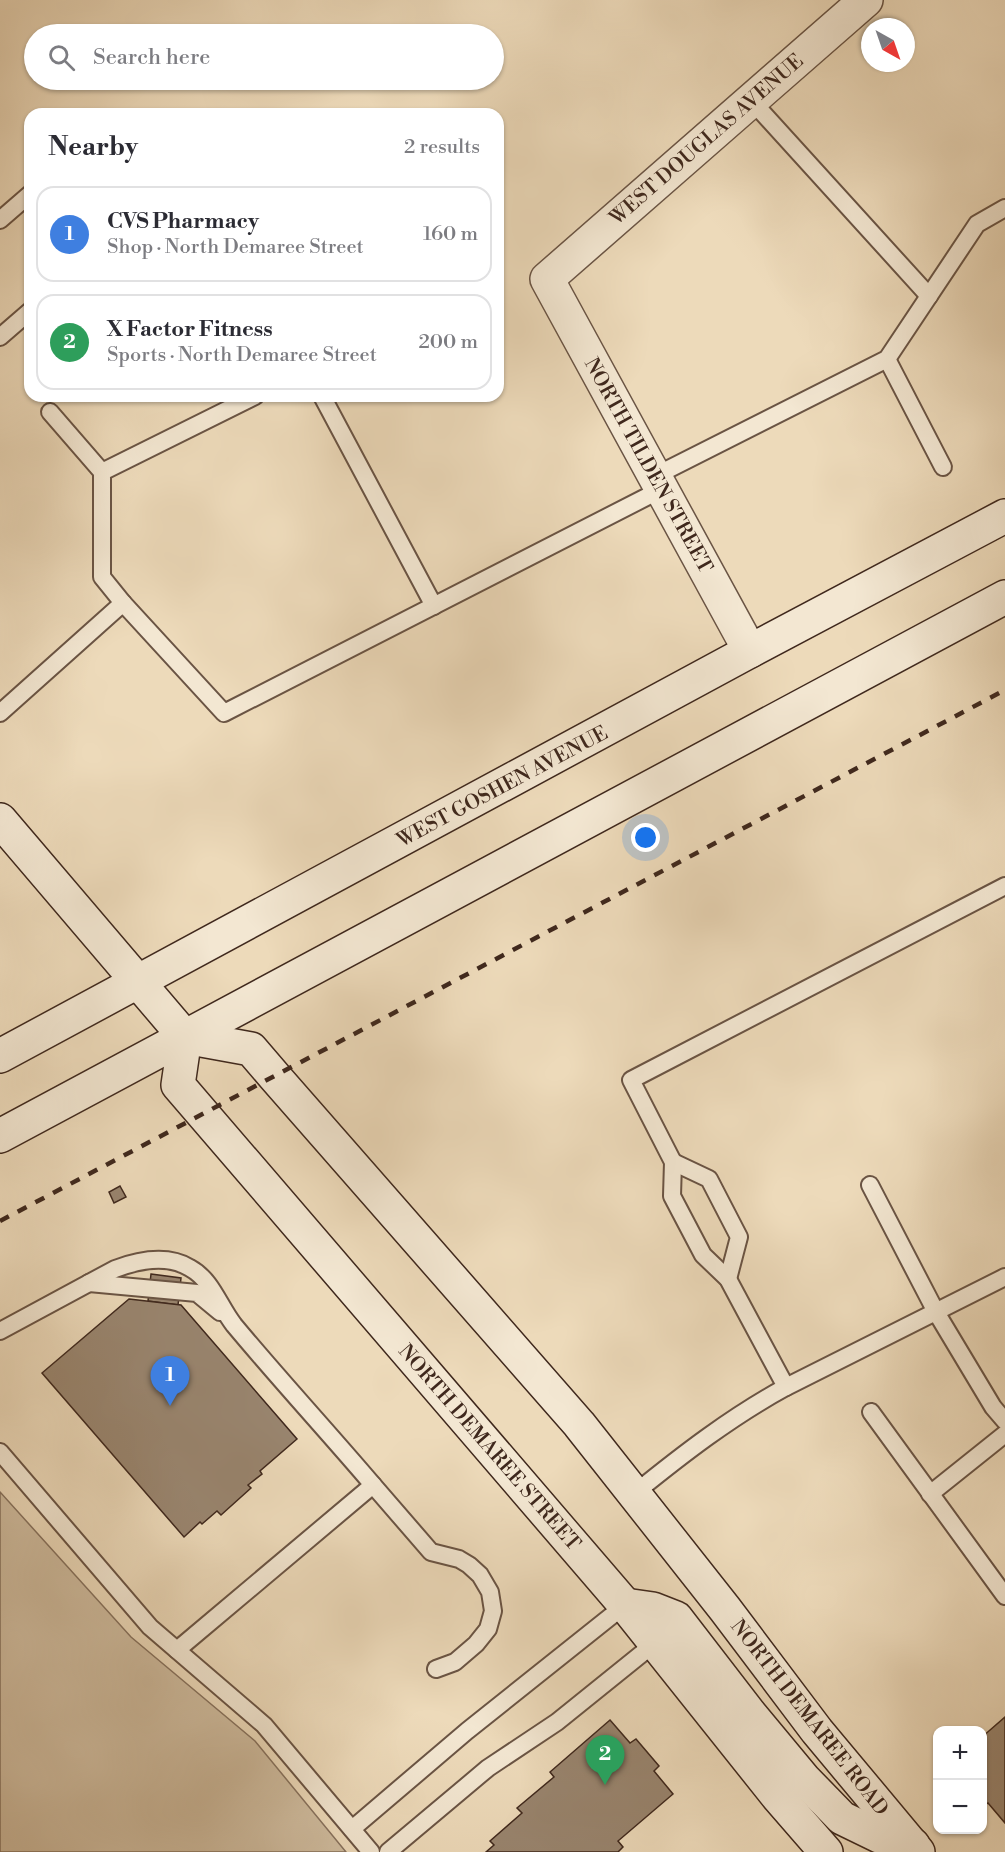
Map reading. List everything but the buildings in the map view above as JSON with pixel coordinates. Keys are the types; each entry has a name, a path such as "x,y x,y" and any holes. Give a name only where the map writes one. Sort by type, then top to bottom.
{"main road":[{"name":"WEST DOUGLAS AVENUE","path":"548,279 866,0"},
{"name":"NORTH TILDEN STREET","path":"548,279 750,651"},
{"name":"WEST GOSHEN AVENUE","path":"0,1056 1005,516"},
{"path":"0,1136 1005,597"},
{"path":"0,820 185,1037 251,1049 579,1424 635,1493"},
{"name":"NORTH DEMAREE STREET","path":"185,1037 178,1085 625,1605 778,1798 826,1852"},
{"name":"NORTH DEMAREE ROAD","path":"635,1493 817,1731 915,1849"},
{"path":"625,1605 653,1609 676,1618 750,1714 804,1779 842,1818 879,1836 915,1849"}],"lane":[{"path":"752,100 929,296"},
{"path":"0,220 24,199"},
{"path":"50,412 102,472 102,577 224,714 434,606 887,359 977,224 1005,208"},
{"path":"0,337 24,316"},
{"path":"887,359 943,467"},
{"path":"102,472 243,402"},
{"path":"325,402 434,606"},
{"path":"0,713 123,603"},
{"path":"786,1387 728,1279 703,1255 672,1196 673,1162 631,1080 1005,886"},
{"path":"673,1162 709,1179 739,1238 728,1279"},
{"path":"870,1185 936,1312 993,1407 1005,1421"},
{"path":"0,1331 88,1283 132,1263 151,1259 174,1261 189,1266 203,1276 232,1323"},
{"path":"635,1493 714,1430 786,1387 1005,1277"},
{"path":"88,1283 197,1293 232,1323 431,1552 459,1559 480,1575 490,1592 493,1611 488,1629 476,1644 455,1662 436,1668"},
{"path":"871,1412 1005,1596"},
{"path":"930,1494 1005,1434"},
{"path":"0,1452 150,1627 264,1725 371,1852"},
{"path":"177,1650 373,1485"},
{"path":"352,1829 467,1731 625,1605"},
{"path":"388,1852 488,1768 557,1722 655,1642"}],"shaded area":[{"path":"0,1492 131,1637 255,1741 346,1852 0,1852"}],"railway":[{"path":"0,1221 1005,690"}],"place":[{"name":"CVS Pharmacy","path":"170,1406"},
{"name":"X Factor Fitness","path":"605,1785"}]}
